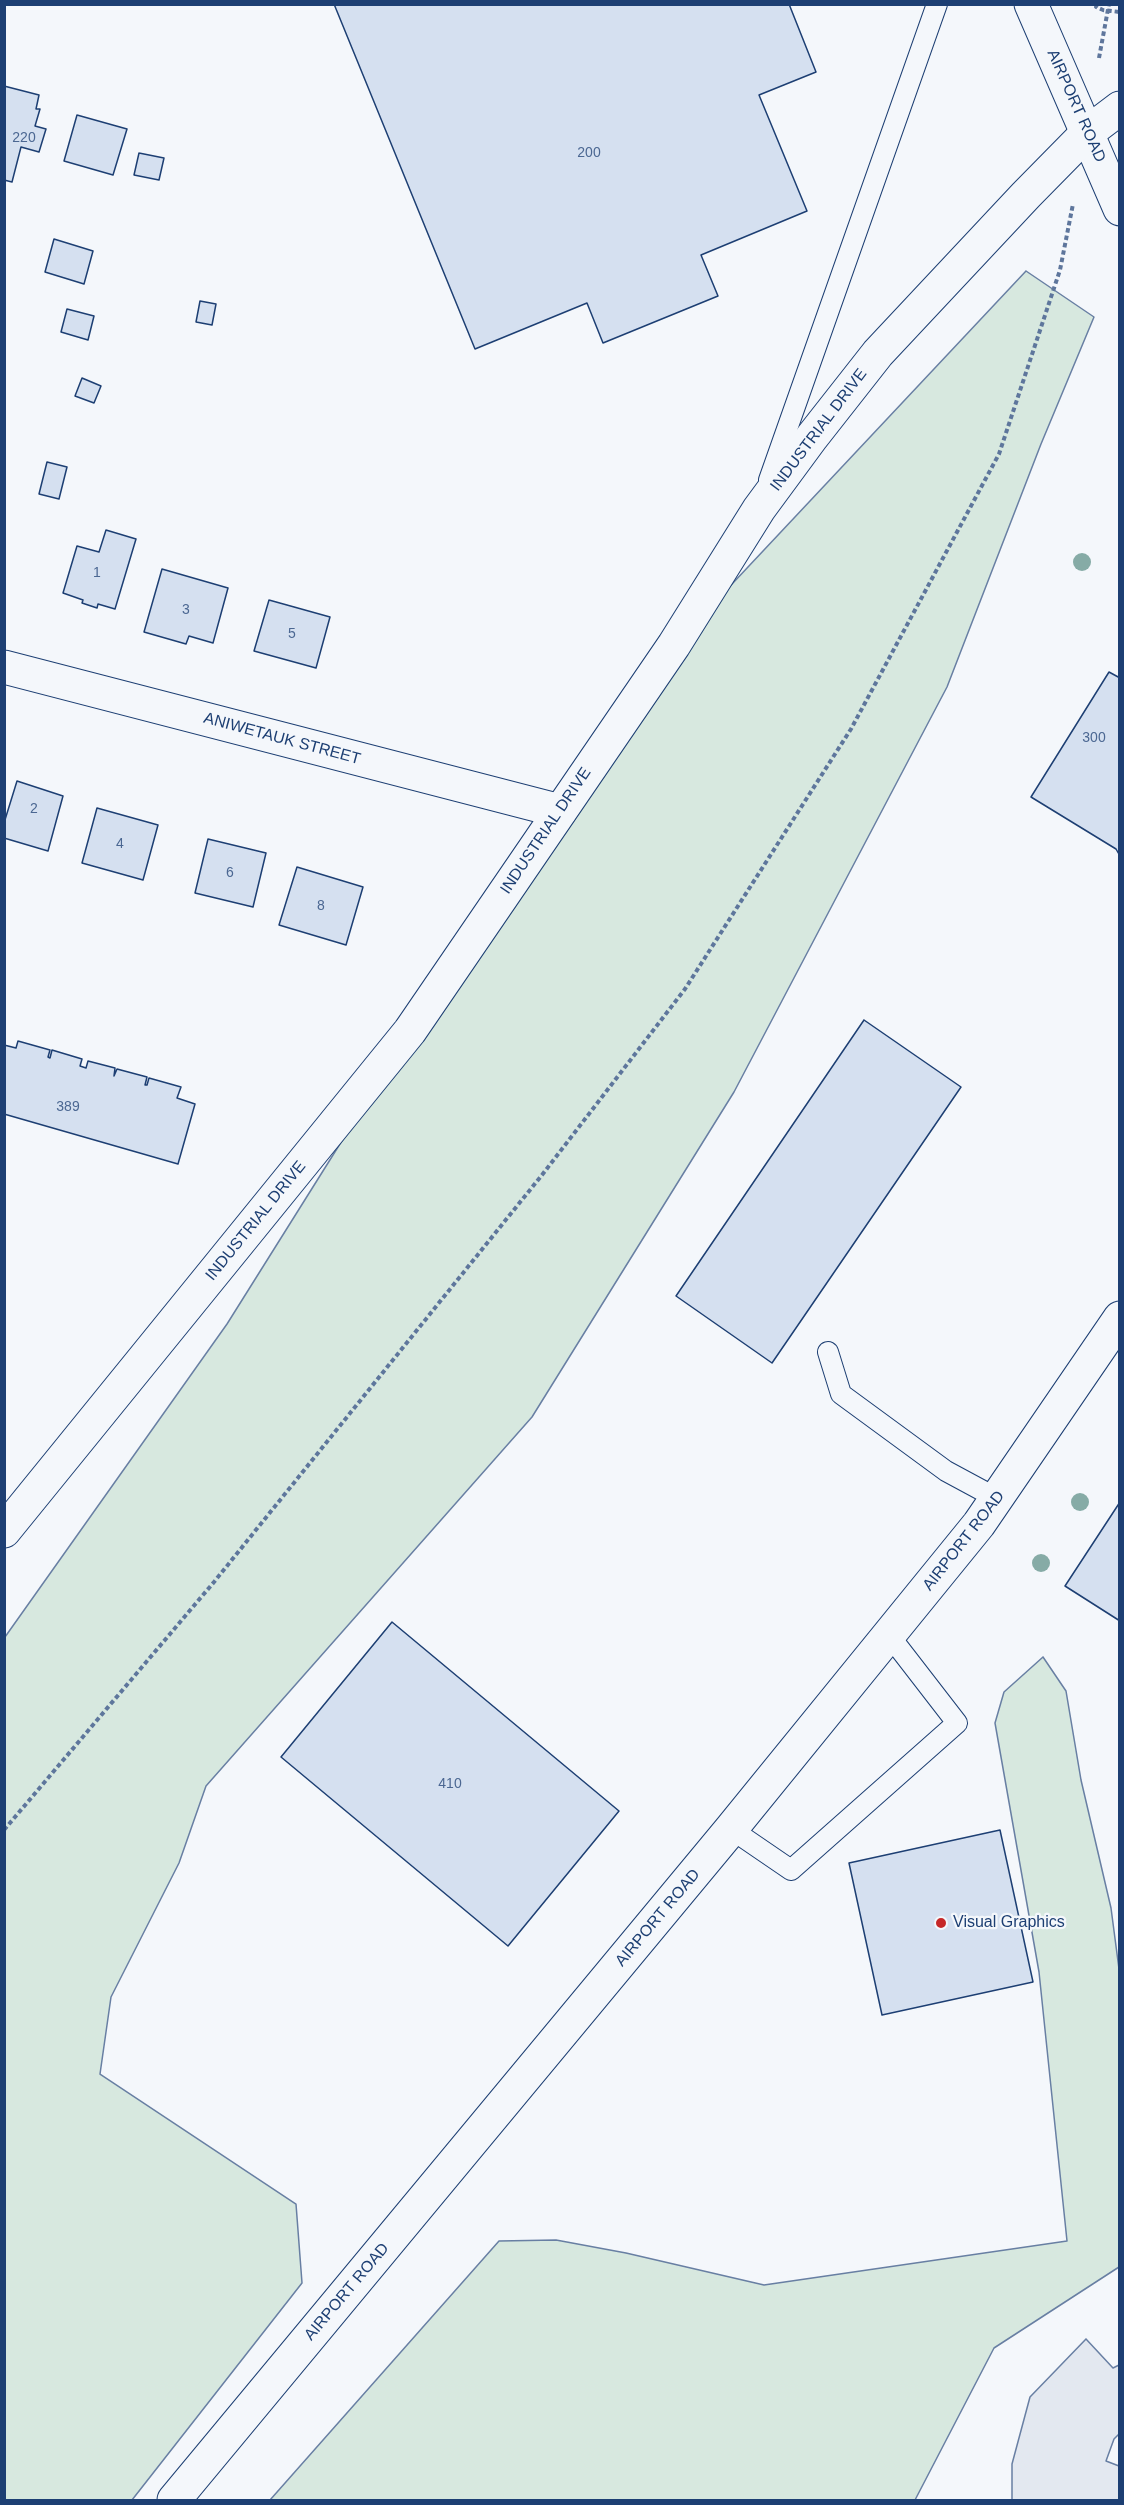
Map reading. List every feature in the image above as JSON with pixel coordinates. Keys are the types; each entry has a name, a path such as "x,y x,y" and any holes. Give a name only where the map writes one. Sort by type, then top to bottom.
{"street":[{"name":"AIRPORT ROAD","path":"1031,4 1119,209"},
{"name":"INDUSTRIAL DRIVE","path":"4,1532 410,1031 674,645 759,508 812,437 878,353 1087,133 1119,108"},
{"name":"ANIWETAUK STREET","path":"4,667 560,811"},
{"name":"AIRPORT ROAD","path":"174,2500 731,1829 889,1635 998,1498 1119,1318"}],"lane":[{"path":"759,508 937,4"},
{"path":"828,1352 841,1394 946,1471 998,1498"},
{"path":"731,1829 791,1870 957,1723 889,1635"}],"path":[{"path":"1096,4 1096,7 1119,12"},
{"path":"1106,10 1109,4"},
{"path":"4,1830 214,1582 542,1175 685,989 851,729 999,454 1060,270"}],"shaded area":[{"path":"1026,271 1094,317 1041,444 947,687 734,1092 532,1417 206,1786 179,1863 111,1997 100,2074 296,2204 302,2283 132,2500 5,2500 5,1637 227,1324 609,715"},
{"path":"1043,1657 1066,1691 1081,1780 1111,1908 1119,1969 1119,2267 994,2348 915,2500 270,2500 499,2241 556,2240 626,2253 764,2285 1067,2241 1039,1972 995,1723 1004,1692"},
{"path":"1086,2339 1113,2368 1119,2365 1119,2434 1114,2439 1106,2461 1119,2466 1119,2500 1012,2500 1012,2464 1030,2397"}],"building":[{"path":"334,4 789,4 816,72 759,95 807,211 701,255 718,296 603,343 587,303 475,349"},
{"path":"4,86 39,95 36,109 40,109 35,126 46,129 39,152 21,147 12,182 4,180"},
{"path":"77,115 127,129 113,175 64,161"},
{"path":"139,153 164,158 159,180 134,175"},
{"path":"54,239 93,251 84,284 45,272"},
{"path":"200,301 216,304 212,325 196,322"},
{"path":"67,309 94,316 88,340 61,332"},
{"path":"82,378 101,386 94,403 75,396"},
{"path":"47,462 67,467 59,499 39,494"},
{"path":"106,530 136,539 115,609 98,604 97,608 63,593 77,546 99,552"},
{"path":"162,569 228,588 213,643 189,636 186,644 144,632"},
{"path":"269,600 330,617 316,668 254,651"},
{"path":"1109,672 1120,678 1120,856 1116,849 1031,797"},
{"path":"17,781 63,796 48,851 4,838 4,823"},
{"path":"97,808 158,825 143,880 82,863"},
{"path":"208,839 266,853 253,907 195,893"},
{"path":"297,867 363,887 346,945 279,925"},
{"path":"864,1020 961,1087 772,1363 676,1296"},
{"path":"18,1041 50,1050 48,1057 50,1058 52,1050 82,1059 80,1066 86,1068 88,1061 115,1068 114,1076 117,1069 147,1077 145,1085 149,1078 181,1087 177,1098 195,1104 178,1164 4,1114 4,1045 16,1048"},
{"path":"1120,1502 1120,1621 1065,1586"},
{"path":"392,1622 619,1811 508,1946 281,1757"},
{"name":"Visual Graphics","path":"1000,1830 1033,1982 882,2015 849,1863"}],"place":[{"name":"Visual Graphics","path":"941,1923"}]}
